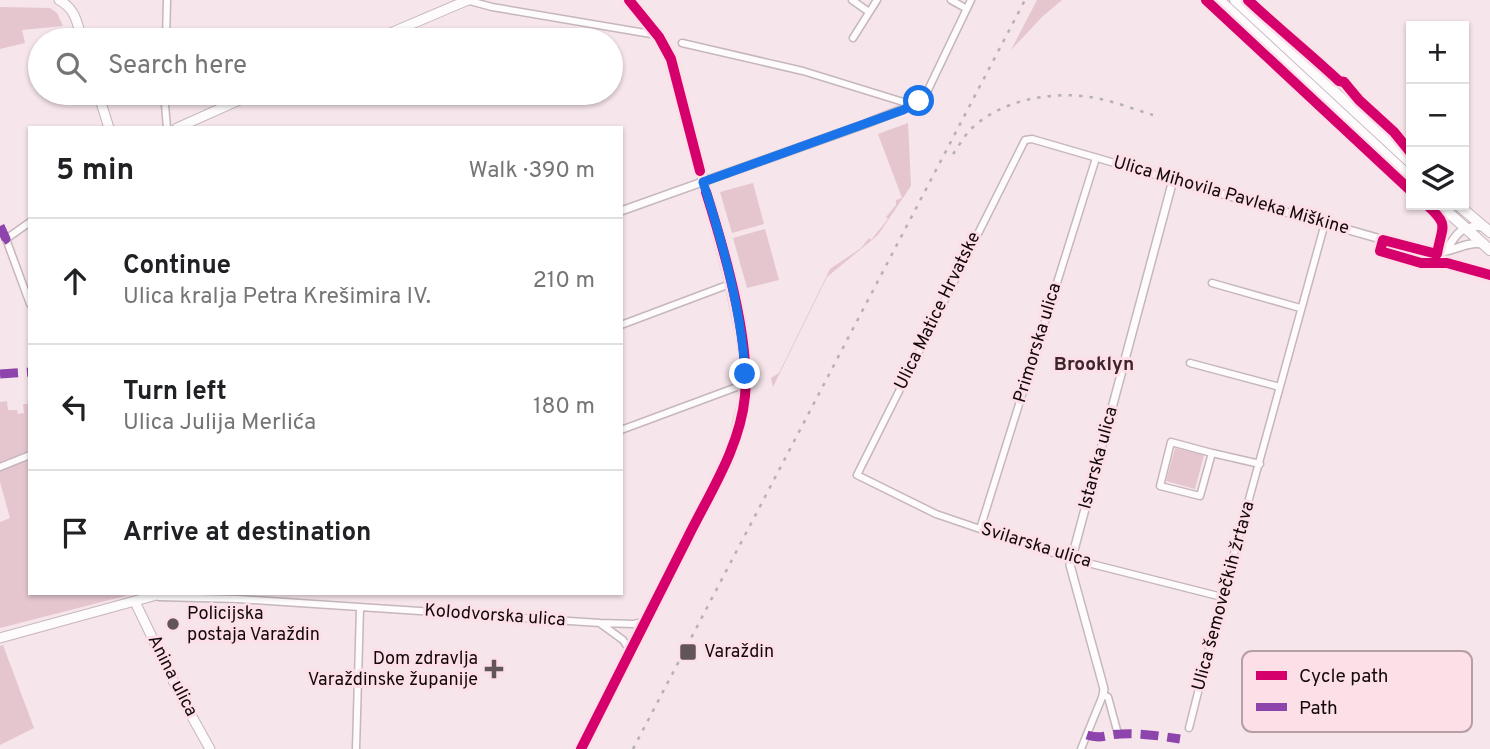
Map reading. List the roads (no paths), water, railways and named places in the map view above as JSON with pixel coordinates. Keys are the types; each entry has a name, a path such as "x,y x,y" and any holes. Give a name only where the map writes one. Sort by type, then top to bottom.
{"main road":[{"path":"59,0 69,5 74,12 78,28"},
{"path":"402,28 467,0"},
{"path":"581,749 709,497 735,440 743,408 745,384 741,340 730,284 671,59 657,35 629,0"},
{"path":"1219,0 1406,173"},
{"path":"1235,0 1406,158"},
{"path":"102,105 108,126"},
{"path":"181,126 228,105"},
{"path":"1446,210 1486,247"},
{"path":"1464,210 1487,230"},
{"path":"0,638 133,598 158,595"},
{"name":"Anina ulica","path":"133,598 209,749"}],"street":[{"path":"166,28 167,0"},
{"path":"467,0 492,7 616,28"},
{"path":"852,0 869,12"},
{"path":"853,38 877,0"},
{"path":"951,0 967,9"},
{"path":"623,210 913,105 927,92 971,0"},
{"path":"623,29 657,35"},
{"path":"682,43 803,71 913,105"},
{"path":"165,105 167,126"},
{"name":"Ulica Mihovila Pavleka Miškine","path":"1020,147 1029,138 1430,253 1446,251 1464,244 1486,247"},
{"name":"Ulica Matice Hrvatske","path":"857,475 1020,147"},
{"name":"Primorska ulica","path":"980,528 1097,158"},
{"name":"Istarska ulica","path":"1103,695 1104,689 1070,565 1173,180"},
{"path":"1451,215 1454,238"},
{"path":"28,223 6,239 28,297"},
{"name":"Ulica šemovečkih žrtava","path":"1189,728 1222,597 1325,223"},
{"path":"1446,251 1454,238 1465,228 1487,230"},
{"path":"1212,283 1300,308"},
{"path":"623,324 730,284"},
{"path":"1190,362 1280,387"},
{"path":"623,429 745,384"},
{"path":"1212,453 1200,496 1160,485 1171,442 1260,464"},
{"path":"0,467 28,455"},
{"name":"Svilarska ulica","path":"857,475 936,514 1072,559 1222,597"},
{"name":"Kolodvorska ulica","path":"152,597 223,598 620,624 645,621"},
{"path":"356,749 360,608"},
{"path":"600,623 619,635 630,652"},
{"path":"1081,749 1103,695 1108,697 1118,734"}],"railway":[{"path":"633,749 1025,0"},
{"path":"953,154 969,131 984,118 997,110 1027,100 1075,95 1114,102 1153,115"}],"place":[{"name":"Policijska postaja Varaždin","path":"173,624"},
{"name":"Varaždin","path":"688,652"},
{"name":"Dom zdravlja Varaždinske županije","path":"494,669"}],"district":[{"name":"Brooklyn","path":"1094,365"}]}
